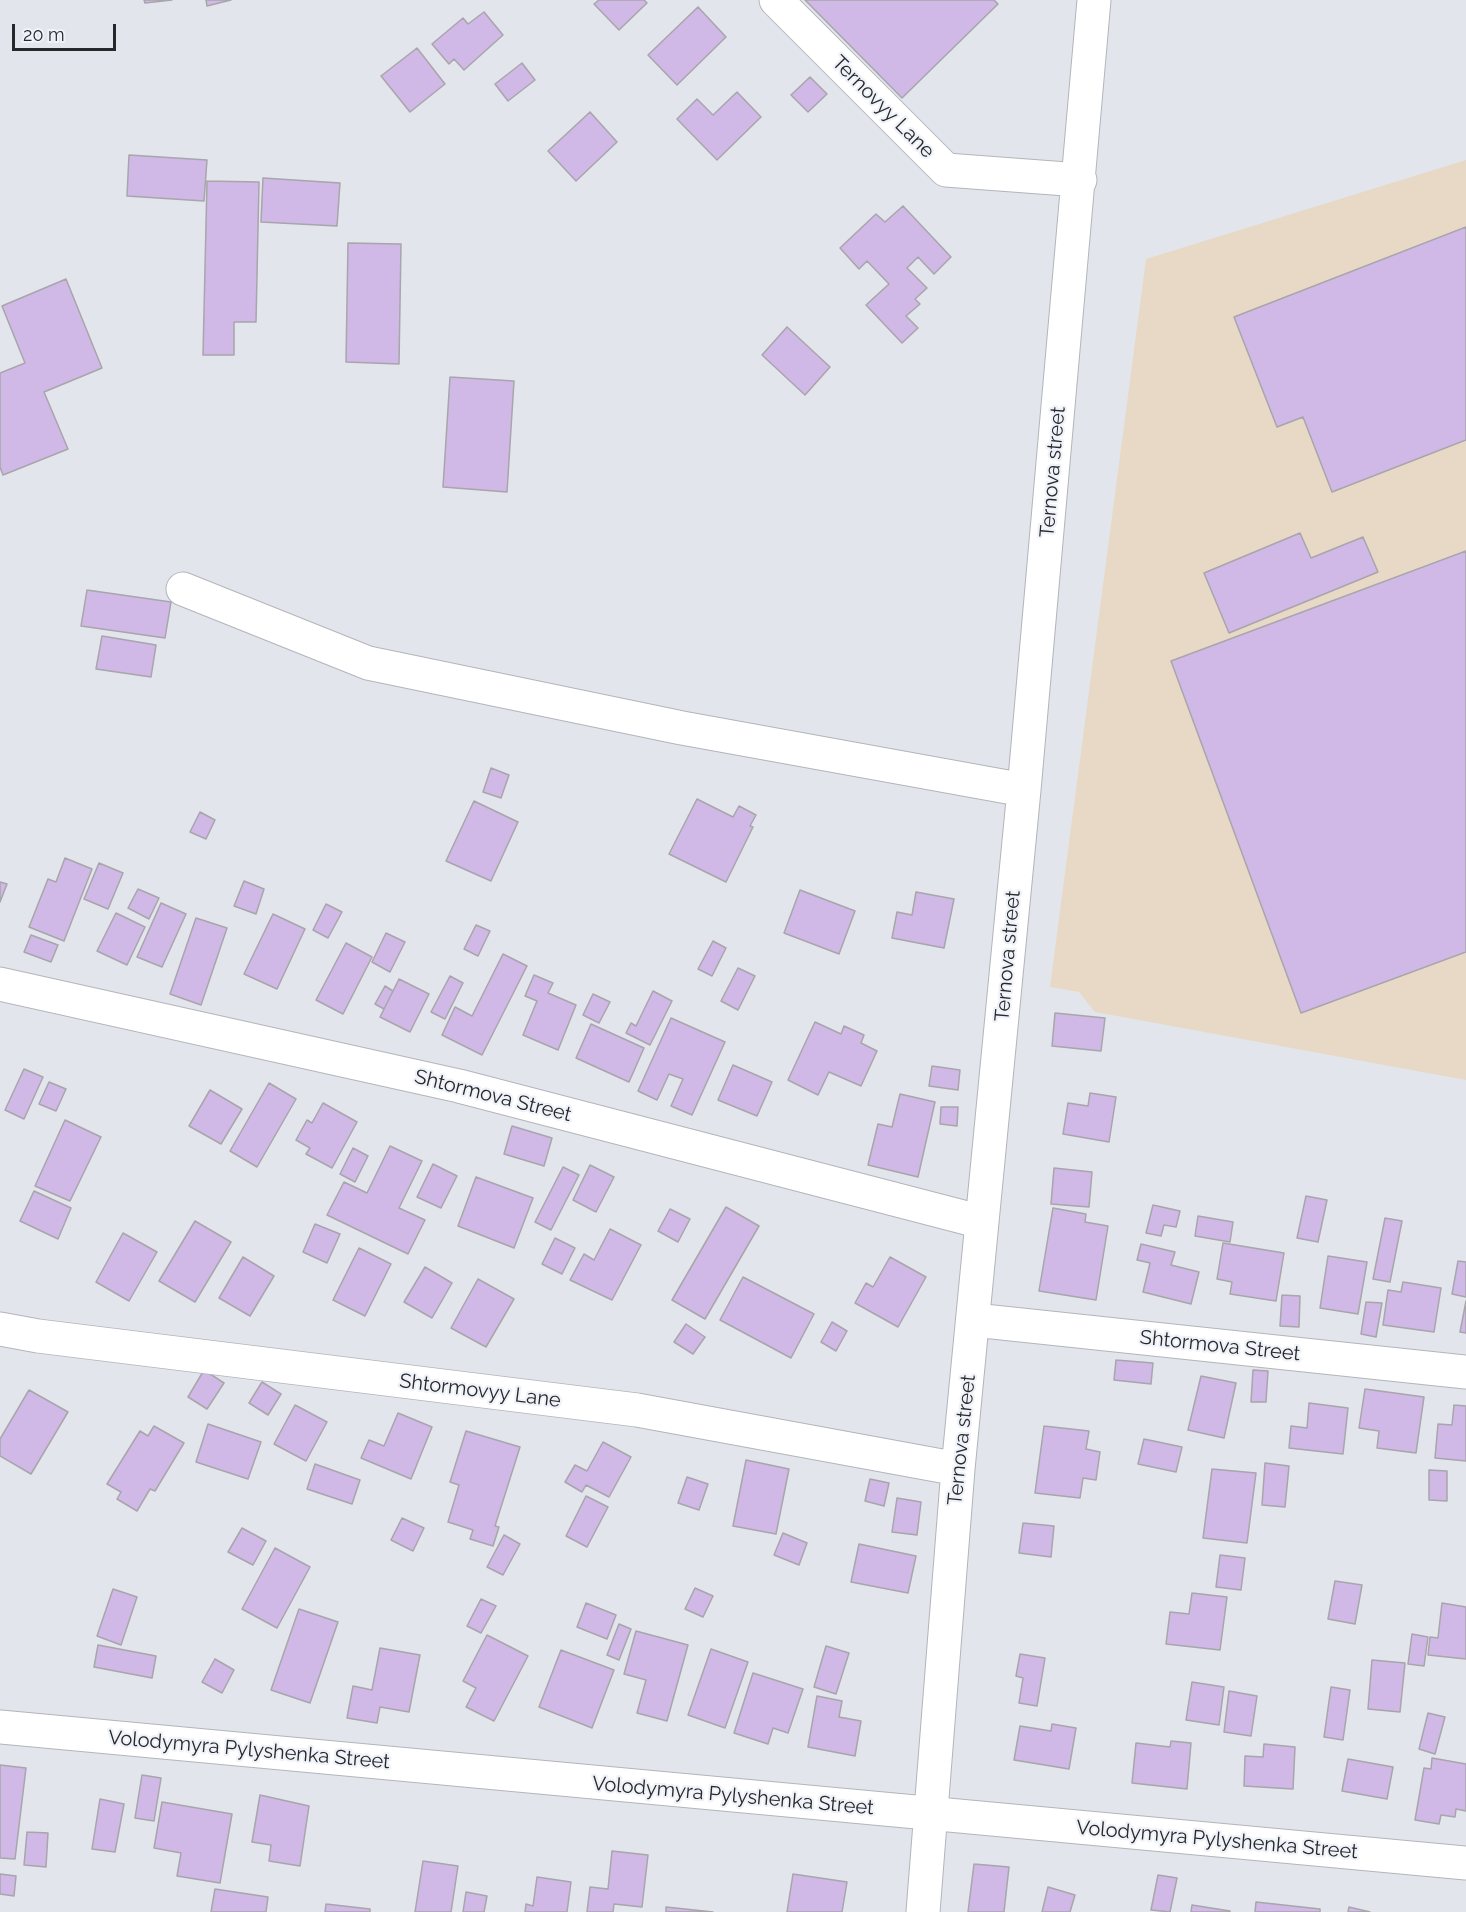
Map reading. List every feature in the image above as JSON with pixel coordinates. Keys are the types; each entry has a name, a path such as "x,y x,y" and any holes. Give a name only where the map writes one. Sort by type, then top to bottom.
{"street":[{"name":"Ternovyy Lane","path":"776,0 946,170 1080,180"},
{"name":"Ternova street","path":"923,1912 958,1469 1024,790 1080,180 1094,0"},
{"path":"183,589 368,663 682,728 1024,790"},
{"name":"Shtormova Street","path":"0,984 459,1086 982,1222"},
{"name":"Shtormova Street","path":"974,1320 1466,1372"},
{"name":"Shtormovyy Lane","path":"0,1329 38,1336 637,1410 958,1469"},
{"name":"Volodymyra Pylyshenka Street","path":"0,1727 1466,1863"}],"shaded area":[{"path":"1466,160 1466,1080 1095,1012 1079,992 1050,987 1146,259"}],"building":[{"path":"144,0 172,0 145,3"},
{"path":"206,0 231,0 207,6"},
{"path":"599,0 644,0 647,3 619,30 594,4"},
{"path":"805,0 994,0 998,4 902,98"},
{"path":"698,7 726,37 677,85 648,55"},
{"path":"484,12 503,35 464,70 454,59 449,64 432,44 463,18 468,24"},
{"path":"417,48 445,84 410,112 381,76"},
{"path":"522,63 535,80 508,101 495,84"},
{"path":"810,77 827,94 808,112 791,95"},
{"path":"737,92 761,117 717,160 677,119 697,99 713,115"},
{"path":"590,112 617,142 576,181 548,151"},
{"path":"129,155 207,160 204,201 127,196"},
{"path":"263,178 340,183 337,226 261,222"},
{"path":"207,181 259,182 256,322 234,322 234,355 203,355"},
{"path":"903,206 951,257 934,274 918,257 907,268 927,288 915,299 920,304 906,316 918,328 902,343 866,305 889,284 867,261 859,269 840,248 876,214 885,222"},
{"path":"1466,227 1466,440 1332,492 1303,417 1277,427 1234,317"},
{"path":"348,243 401,244 399,364 346,362"},
{"path":"66,279 102,368 44,392 68,449 3,475 0,467 0,373 25,363 2,306"},
{"path":"787,327 830,367 805,395 762,355"},
{"path":"450,377 514,381 507,492 443,487"},
{"path":"1300,533 1311,558 1363,537 1378,572 1229,633 1204,573"},
{"path":"1466,551 1466,952 1301,1013 1171,661"},
{"path":"87,590 171,602 165,638 81,626"},
{"path":"102,636 156,645 151,677 96,669"},
{"path":"491,768 509,775 501,798 483,792"},
{"path":"697,799 733,817 739,806 756,815 750,826 753,827 726,882 669,854"},
{"path":"474,801 518,822 491,881 446,861"},
{"path":"200,812 215,820 206,839 190,832"},
{"path":"65,858 92,869 64,941 29,927 48,879 56,882"},
{"path":"99,863 123,873 108,909 84,899"},
{"path":"244,881 264,889 256,914 234,906"},
{"path":"0,882 7,884 0,902"},
{"path":"138,889 159,898 149,919 128,908"},
{"path":"800,890 855,911 839,954 784,933"},
{"path":"916,892 954,899 944,948 892,938 897,912 912,915"},
{"path":"161,903 186,914 162,967 137,957"},
{"path":"326,904 342,912 328,938 313,930"},
{"path":"116,913 145,927 127,965 97,951"},
{"path":"273,914 305,929 277,989 244,974"},
{"path":"196,918 227,928 201,1005 170,994"},
{"path":"476,925 490,931 478,956 464,949"},
{"path":"386,933 405,942 390,972 372,962"},
{"path":"31,935 58,945 51,962 24,952"},
{"path":"713,941 726,948 712,976 698,969"},
{"path":"346,943 372,957 343,1014 316,1000"},
{"path":"503,954 527,966 482,1055 442,1035 455,1007 472,1016"},
{"path":"738,968 755,976 738,1010 721,1001"},
{"path":"534,975 553,983 548,993 576,1005 558,1050 523,1035 537,1001 525,996"},
{"path":"450,976 463,983 445,1019 431,1012"},
{"path":"399,979 429,994 410,1032 380,1017"},
{"path":"385,986 393,991 384,1009 375,1004"},
{"path":"653,991 672,1001 650,1045 626,1033 631,1023 636,1026"},
{"path":"593,994 610,1002 599,1023 583,1015"},
{"path":"1055,1013 1105,1018 1101,1051 1052,1046"},
{"path":"671,1018 725,1042 692,1115 671,1106 683,1079 669,1074 657,1100 638,1091"},
{"path":"815,1022 841,1034 844,1026 864,1035 861,1043 877,1051 861,1086 829,1072 818,1095 788,1080"},
{"path":"591,1024 644,1048 629,1082 576,1058"},
{"path":"733,1065 772,1082 757,1116 718,1100"},
{"path":"932,1066 960,1070 958,1090 929,1086"},
{"path":"24,1069 43,1077 24,1119 5,1110"},
{"path":"49,1082 66,1089 56,1111 39,1104"},
{"path":"269,1083 296,1099 257,1167 230,1151"},
{"path":"210,1090 242,1109 221,1144 189,1126"},
{"path":"1090,1093 1116,1097 1109,1142 1063,1134 1068,1103 1088,1106"},
{"path":"900,1094 935,1102 918,1177 868,1165 878,1124 892,1127"},
{"path":"323,1103 357,1122 332,1168 306,1154 310,1148 296,1140 307,1120 312,1123"},
{"path":"941,1107 958,1107 957,1126 940,1124"},
{"path":"65,1120 101,1137 70,1201 35,1186"},
{"path":"512,1126 552,1138 544,1166 504,1154"},
{"path":"390,1146 422,1161 399,1208 425,1220 408,1254 327,1215 344,1182 367,1193"},
{"path":"353,1148 368,1156 355,1182 340,1174"},
{"path":"433,1164 457,1176 441,1208 417,1197"},
{"path":"590,1165 614,1177 596,1212 573,1200"},
{"path":"563,1167 579,1175 551,1230 535,1222"},
{"path":"1054,1168 1092,1172 1089,1207 1051,1204"},
{"path":"476,1177 533,1198 514,1248 458,1226"},
{"path":"34,1191 71,1208 58,1239 20,1221"},
{"path":"1306,1196 1327,1200 1318,1242 1297,1238"},
{"path":"1153,1205 1180,1211 1176,1227 1164,1225 1161,1236 1146,1233"},
{"path":"726,1207 759,1226 705,1319 672,1300"},
{"path":"1053,1208 1086,1214 1085,1222 1108,1226 1096,1300 1039,1291"},
{"path":"670,1209 690,1219 678,1242 658,1231"},
{"path":"1198,1216 1233,1222 1230,1242 1195,1236"},
{"path":"1385,1218 1402,1221 1390,1282 1373,1279"},
{"path":"195,1221 231,1242 195,1302 159,1281"},
{"path":"315,1224 340,1234 327,1263 303,1252"},
{"path":"610,1229 641,1245 612,1300 570,1280 584,1254 594,1260"},
{"path":"123,1233 157,1252 129,1301 96,1282"},
{"path":"555,1238 575,1248 562,1274 542,1264"},
{"path":"1223,1243 1284,1253 1276,1301 1230,1294 1232,1282 1217,1279"},
{"path":"1141,1244 1175,1252 1171,1265 1199,1272 1191,1304 1143,1292 1150,1263 1137,1260"},
{"path":"359,1248 391,1264 365,1316 333,1300"},
{"path":"1328,1256 1367,1262 1358,1314 1320,1308"},
{"path":"243,1257 274,1276 250,1316 219,1298"},
{"path":"890,1257 926,1277 898,1327 855,1303 866,1283 873,1287"},
{"path":"1458,1261 1466,1262 1466,1297 1452,1294"},
{"path":"425,1267 452,1283 432,1318 404,1302"},
{"path":"743,1277 814,1314 791,1358 720,1320"},
{"path":"478,1279 514,1299 486,1347 451,1328"},
{"path":"1403,1282 1441,1288 1434,1332 1383,1325 1388,1290 1401,1292"},
{"path":"1282,1295 1300,1296 1299,1327 1280,1326"},
{"path":"1466,1301 1466,1333 1460,1332"},
{"path":"1366,1302 1382,1303 1376,1337 1361,1334"},
{"path":"832,1322 847,1331 836,1351 821,1342"},
{"path":"686,1324 705,1337 693,1354 674,1342"},
{"path":"1116,1360 1153,1363 1151,1384 1114,1380"},
{"path":"204,1370 224,1383 207,1409 188,1397"},
{"path":"1253,1370 1268,1371 1266,1402 1251,1402"},
{"path":"1201,1376 1236,1383 1224,1438 1188,1430"},
{"path":"262,1382 281,1394 268,1415 249,1403"},
{"path":"1365,1389 1424,1397 1416,1453 1377,1448 1379,1431 1359,1428"},
{"path":"29,1390 68,1412 31,1474 0,1456 0,1439"},
{"path":"1309,1403 1348,1408 1343,1454 1289,1448 1291,1426 1307,1428"},
{"path":"295,1405 327,1422 306,1461 274,1444"},
{"path":"1454,1405 1466,1406 1466,1461 1435,1458 1438,1424 1452,1425"},
{"path":"398,1413 432,1427 411,1479 361,1458 369,1440 384,1446"},
{"path":"208,1424 261,1442 248,1479 196,1462"},
{"path":"154,1426 184,1443 155,1491 150,1489 137,1511 117,1499 121,1492 107,1484 140,1431 148,1436"},
{"path":"1044,1426 1089,1431 1086,1449 1100,1452 1096,1480 1083,1478 1080,1498 1035,1493"},
{"path":"466,1431 520,1447 495,1526 499,1527 493,1546 470,1539 473,1530 448,1522 459,1485 450,1482"},
{"path":"1144,1439 1182,1447 1176,1472 1138,1464"},
{"path":"603,1442 631,1457 609,1497 586,1485 582,1492 565,1482 575,1465 587,1471"},
{"path":"746,1460 789,1469 776,1534 733,1526"},
{"path":"1265,1463 1289,1466 1285,1507 1262,1505"},
{"path":"315,1464 360,1480 352,1504 307,1489"},
{"path":"1212,1469 1256,1473 1247,1543 1203,1538"},
{"path":"1429,1470 1447,1471 1447,1501 1429,1500"},
{"path":"687,1477 708,1484 699,1510 678,1503"},
{"path":"870,1479 889,1483 884,1506 865,1501"},
{"path":"586,1496 608,1507 587,1547 566,1536"},
{"path":"897,1498 921,1502 917,1535 892,1532"},
{"path":"402,1518 424,1528 413,1551 391,1540"},
{"path":"1023,1523 1054,1526 1051,1557 1019,1553"},
{"path":"242,1528 266,1541 253,1565 228,1552"},
{"path":"783,1533 807,1543 799,1565 774,1555"},
{"path":"504,1535 520,1544 503,1575 487,1567"},
{"path":"859,1544 916,1556 908,1593 851,1582"},
{"path":"275,1548 310,1567 277,1628 242,1609"},
{"path":"1220,1555 1245,1558 1241,1590 1216,1587"},
{"path":"1335,1581 1362,1585 1355,1624 1328,1619"},
{"path":"695,1588 713,1596 703,1617 685,1609"},
{"path":"113,1589 137,1597 121,1645 97,1636"},
{"path":"1192,1593 1227,1597 1220,1650 1166,1644 1170,1612 1189,1614"},
{"path":"481,1599 496,1606 481,1633 467,1626"},
{"path":"586,1603 616,1615 607,1639 577,1627"},
{"path":"1442,1603 1466,1607 1466,1659 1428,1655 1430,1637 1438,1638"},
{"path":"299,1609 338,1622 310,1703 271,1690"},
{"path":"619,1624 631,1629 619,1660 607,1655"},
{"path":"636,1631 688,1645 667,1721 637,1713 646,1680 624,1674"},
{"path":"1412,1634 1428,1637 1424,1666 1408,1664"},
{"path":"487,1635 528,1656 494,1721 466,1707 476,1688 463,1681"},
{"path":"98,1645 156,1656 152,1678 94,1667"},
{"path":"826,1646 849,1653 836,1694 814,1687"},
{"path":"380,1648 420,1655 409,1712 380,1707 377,1723 347,1718 353,1686 372,1690"},
{"path":"711,1649 748,1662 725,1728 688,1715"},
{"path":"561,1650 614,1670 592,1728 539,1707"},
{"path":"1020,1654 1045,1658 1037,1706 1019,1703 1023,1678 1016,1676"},
{"path":"215,1659 234,1670 222,1693 202,1682"},
{"path":"1372,1660 1405,1663 1400,1712 1368,1709"},
{"path":"753,1673 803,1689 788,1733 773,1728 768,1744 734,1733"},
{"path":"1192,1682 1224,1687 1219,1725 1186,1720"},
{"path":"1331,1687 1350,1690 1343,1740 1324,1737"},
{"path":"1229,1691 1257,1696 1251,1736 1224,1732"},
{"path":"817,1696 842,1701 839,1717 861,1721 855,1756 808,1747"},
{"path":"1428,1713 1445,1717 1435,1754 1419,1749"},
{"path":"1052,1724 1076,1728 1069,1769 1014,1760 1020,1726 1051,1731"},
{"path":"1171,1741 1191,1743 1187,1789 1132,1783 1136,1743 1170,1747"},
{"path":"1264,1744 1295,1747 1293,1789 1244,1786 1245,1756 1263,1757"},
{"path":"1432,1758 1466,1764 1466,1811 1456,1809 1455,1817 1441,1815 1439,1824 1415,1820 1424,1768 1431,1769"},
{"path":"1348,1759 1393,1767 1387,1799 1342,1791"},
{"path":"0,1765 26,1768 15,1859 0,1858"},
{"path":"142,1775 161,1778 154,1821 135,1818"},
{"path":"260,1795 309,1806 300,1866 269,1861 271,1845 252,1842"},
{"path":"100,1799 124,1804 115,1852 92,1849"},
{"path":"162,1802 232,1814 220,1883 177,1876 181,1853 154,1848"},
{"path":"27,1832 48,1833 46,1867 24,1865"},
{"path":"612,1851 648,1855 642,1907 614,1904 613,1912 587,1912 590,1887 608,1889"},
{"path":"423,1861 458,1866 451,1912 415,1912"},
{"path":"974,1864 1009,1867 1004,1912 968,1912"},
{"path":"0,1874 16,1876 14,1896 0,1894"},
{"path":"793,1874 847,1882 842,1912 787,1912"},
{"path":"1158,1875 1177,1878 1170,1912 1151,1910"},
{"path":"537,1877 571,1882 567,1912 525,1912 526,1904 533,1906"},
{"path":"1048,1887 1075,1895 1070,1912 1042,1912"},
{"path":"215,1889 268,1897 266,1912 211,1912"},
{"path":"466,1892 487,1896 484,1912 463,1912"},
{"path":"1256,1902 1320,1909 1320,1912 1255,1912"},
{"path":"326,1904 370,1909 370,1912 325,1912"},
{"path":"1192,1905 1230,1911 1230,1912 1191,1912"},
{"path":"666,1907 713,1912 666,1912"},
{"path":"1349,1907 1370,1912 1348,1912"}]}
